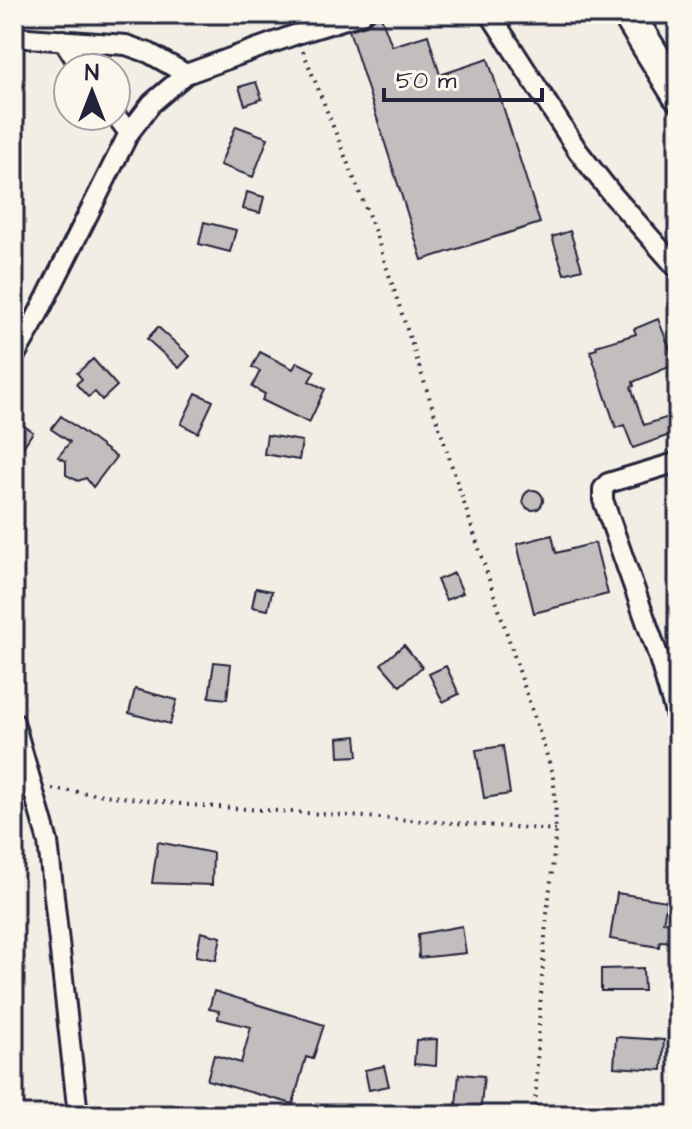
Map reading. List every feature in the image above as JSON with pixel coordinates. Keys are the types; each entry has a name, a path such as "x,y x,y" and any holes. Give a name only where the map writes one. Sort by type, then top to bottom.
{"main road":[{"path":"628,14 678,95"}],"street":[{"path":"14,357 129,133 152,103 186,74 297,34 326,20 362,14"},
{"path":"490,14 578,151 678,269"},
{"path":"14,37 126,45 149,53 186,74"},
{"path":"63,40 71,52"},
{"path":"14,318 32,326"},
{"path":"678,462 608,483 603,489 603,500 658,655 678,723"},
{"path":"14,722 48,842 78,1115"}],"path":[{"path":"297,34 374,229 552,771 557,798 556,830 546,925 535,1115"},
{"path":"34,787 189,805 556,830"}],"building":[{"path":"380,14 392,46 428,35 440,75 488,59 540,223 422,260 349,30 366,25"},
{"path":"256,82 262,99 245,105 239,87"},
{"path":"236,126 268,138 253,177 220,165"},
{"path":"247,192 264,197 260,213 243,209"},
{"path":"204,222 236,230 230,252 199,244"},
{"path":"570,231 582,269 564,274 552,237"},
{"path":"658,319 676,364 633,382 634,386 631,387 644,425 678,414 678,432 633,448 624,425 616,428 590,351 597,349 596,346 636,334 634,329"},
{"path":"158,327 190,356 179,368 147,339"},
{"path":"260,352 293,369 297,362 315,371 309,381 325,389 309,423 262,400 265,394 252,387 260,371 252,367"},
{"path":"93,359 117,386 102,400 95,392 88,397 76,384 82,379 77,373"},
{"path":"196,393 213,401 198,433 181,424"},
{"path":"61,416 116,457 93,487 86,478 78,481 66,475 66,461 58,457 70,442 51,429"},
{"path":"14,419 33,432 14,461"},
{"path":"267,435 302,441 299,460 264,454"},
{"path":"533,490 540,493 543,500 540,507 533,510 526,507 523,500 526,493"},
{"path":"552,535 556,553 595,543 608,594 534,613 517,544"},
{"path":"454,573 463,593 446,600 437,580"},
{"path":"256,588 272,591 268,610 252,607"},
{"path":"404,645 422,667 400,686 381,664"},
{"path":"214,662 231,664 227,699 209,697"},
{"path":"446,666 459,694 443,702 429,674"},
{"path":"135,689 177,700 170,724 129,713"},
{"path":"356,736 358,756 339,757 338,738"},
{"path":"503,746 510,794 484,798 476,750"},
{"path":"158,842 213,853 212,885 152,883"},
{"path":"617,893 667,901 663,922 678,923 678,942 660,941 659,947 610,939"},
{"path":"462,926 466,953 419,958 418,934"},
{"path":"201,932 221,937 216,960 196,956"},
{"path":"643,968 644,991 601,991 601,969"},
{"path":"214,991 324,1025 313,1059 306,1057 293,1104 207,1080 214,1055 241,1063 251,1027 218,1019 219,1011 209,1009"},
{"path":"616,1037 664,1040 662,1070 614,1067"},
{"path":"437,1039 436,1066 414,1064 416,1040"},
{"path":"384,1066 389,1086 369,1090 365,1070"},
{"path":"459,1074 484,1076 480,1115 455,1115"}]}
